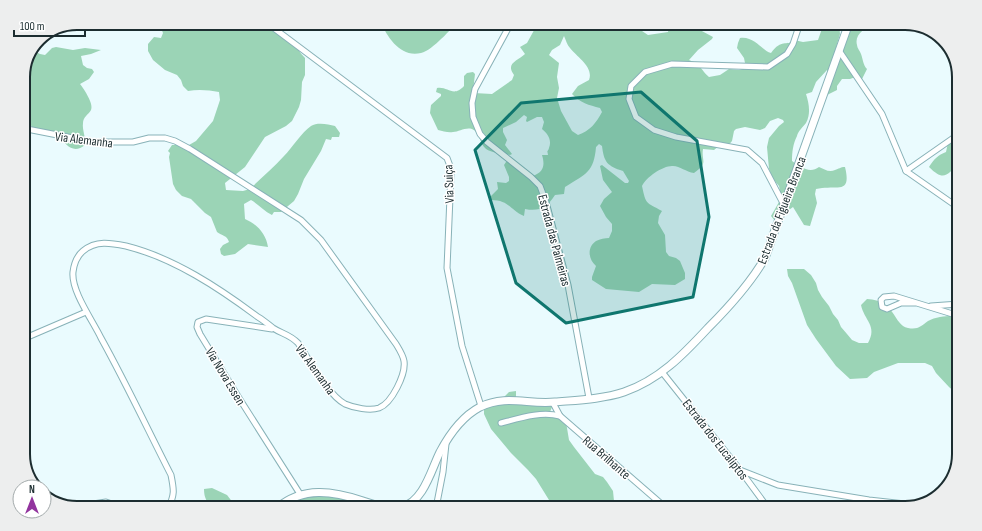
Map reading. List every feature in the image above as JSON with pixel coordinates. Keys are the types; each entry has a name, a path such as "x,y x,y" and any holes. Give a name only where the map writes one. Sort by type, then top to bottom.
{"main road":[{"name":"Estrada da Figueira Branca","path":"414,501 421,491 446,440 463,420 481,406 512,400 553,403 598,398 624,392 648,381 681,357 723,313 758,270 770,245 847,30"},
{"name":"Estrada da Figueira Branca","path":"288,501 300,494 311,492 335,494 365,501"}],"street":[{"name":"Via Suiça","path":"276,30 447,158 451,173 447,268 462,346 481,406"},
{"name":"Estrada das Palmeiras","path":"507,30 475,89 472,103 473,117 480,134 487,142 540,186 546,202 568,285 589,398"},
{"path":"784,204 762,163 747,150 676,137 654,130 636,117 629,99 631,86 645,72 672,64 768,67 787,54 793,44 798,30"},
{"path":"840,52 882,114 906,170 952,203"},
{"name":"Via Alemanha","path":"30,130 93,142 133,142 149,138 165,138 175,141 301,220 321,240 396,344 404,360 404,369 401,379 389,399 380,408 359,407 345,404 335,396 325,384 298,343 292,337 274,329 258,316 208,283 174,263 140,250 114,244 99,243 89,246 81,253 75,262 72,274 74,284 86,312 101,337 171,475 174,489 171,501"},
{"path":"906,170 952,139"},
{"path":"916,303 901,303 887,309 882,307 880,300 884,297 894,296 952,314"},
{"path":"926,306 952,304"},
{"path":"30,336 86,312"},
{"name":"Via Nova Essen","path":"274,329 206,318 198,322 197,327 238,398 300,494"},
{"name":"Estrada dos Eucaliptos","path":"662,372 763,501"},
{"name":"Rua Brilhante","path":"553,403 560,416 658,501"},
{"path":"501,423 529,416 552,414 560,416"},
{"path":"437,501 443,472 446,440"},
{"path":"740,470 778,486 878,501"}],"highlighted area":[{"path":"641,92 697,141 709,217 693,297 566,323 516,283 475,150 521,103"}],"green space":[{"path":"162,30 280,30 305,58 305,75 302,82 301,100 292,121 286,126 265,137 245,167 225,183 226,190 243,191 250,189 287,153 304,132 313,125 323,124 335,126 340,133 339,137 332,137 331,140 326,139 321,151 304,179 294,201 281,212 274,212 272,215 251,200 244,204 245,219 260,230 267,242 268,247 248,244 235,254 224,256 221,254 220,249 223,245 229,242 227,238 217,232 211,217 191,199 182,196 173,184 169,157 170,153 168,151 172,145 189,145 196,141 213,121 220,100 219,92 204,90 188,91 183,86 177,75 165,70 153,60 148,51 148,44 154,37 161,38 163,33"},
{"path":"384,30 450,30 429,49 421,53 414,54 401,50 387,35"},
{"path":"534,30 640,30 648,35 668,32 668,30 700,30 713,37 689,60 699,65 709,77 720,75 729,69 739,70 746,68 744,58 737,48 740,38 750,39 771,53 781,44 789,43 794,40 803,42 818,40 822,30 840,30 840,34 835,51 844,30 863,30 857,38 857,47 867,69 862,79 858,76 850,79 842,79 837,86 837,90 825,96 827,70 816,82 812,92 806,94 809,105 809,116 806,123 799,131 793,148 792,161 805,169 812,170 819,167 833,171 845,167 847,176 846,182 841,187 816,189 815,194 817,203 810,226 804,225 793,207 779,223 776,222 771,216 779,202 780,191 779,186 773,179 769,169 767,147 769,138 784,122 778,118 770,121 765,128 760,130 745,127 736,129 734,131 732,141 726,148 719,146 714,150 703,149 703,164 694,173 678,167 665,167 651,175 642,186 646,200 662,211 659,216 658,223 665,235 666,252 669,256 680,261 685,273 685,279 675,285 652,284 639,292 606,289 592,280 596,266 590,257 591,246 596,241 609,238 612,231 612,224 600,206 604,199 612,192 603,180 600,166 602,165 625,183 628,183 629,181 623,171 607,163 602,146 599,144 596,147 593,162 588,172 565,187 564,194 555,195 543,208 535,210 525,209 524,216 519,214 506,203 491,200 489,198 498,189 497,182 506,183 509,181 504,165 506,162 510,161 533,176 543,168 542,155 548,155 547,151 550,140 548,135 542,129 544,122 542,117 537,117 527,122 527,117 524,115 516,122 503,128 503,132 507,140 505,145 512,154 510,155 486,149 475,130 467,129 455,132 446,132 438,130 430,113 431,105 441,96 441,94 436,92 437,88 457,91 464,86 464,76 467,73 473,72 475,74 474,93 492,94 512,80 514,75 511,68 512,65 525,54 520,47 527,43","holes":["564,36 567,44 584,62 590,75 589,80 578,86 572,94 581,102 600,108 602,112 592,126 578,135 572,131 561,111 557,98 559,88 557,77 559,63 549,55 552,50 560,45"]},
{"path":"56,47 73,50 85,48 101,50 81,56 83,65 92,69 94,72 89,79 80,84 84,89 92,107 83,121 85,145 81,148 70,148 60,135 58,135 58,138 56,136 36,133 30,124 31,68 37,53 45,55 52,48"},
{"path":"952,134 952,169 945,175 942,175 934,172 929,167 936,158 946,152 949,138"},
{"path":"787,269 804,269 811,275 822,297 838,320 841,327 852,340 859,343 868,343 872,332 861,305 867,299 876,300 884,304 903,326 908,328 917,328 928,321 952,316 952,390 936,373 932,366 925,363 898,363 874,372 867,378 850,379 836,366 807,325 788,276"},
{"path":"516,391 516,397 521,400 551,405 552,407 550,412 566,422 569,440 595,474 603,477 607,482 613,491 614,501 549,501 536,479 491,429 484,414 484,408 502,399 509,392"},
{"path":"212,488 227,495 232,501 207,501 204,489"},
{"path":"298,494 343,497 352,501 288,501"}]}
